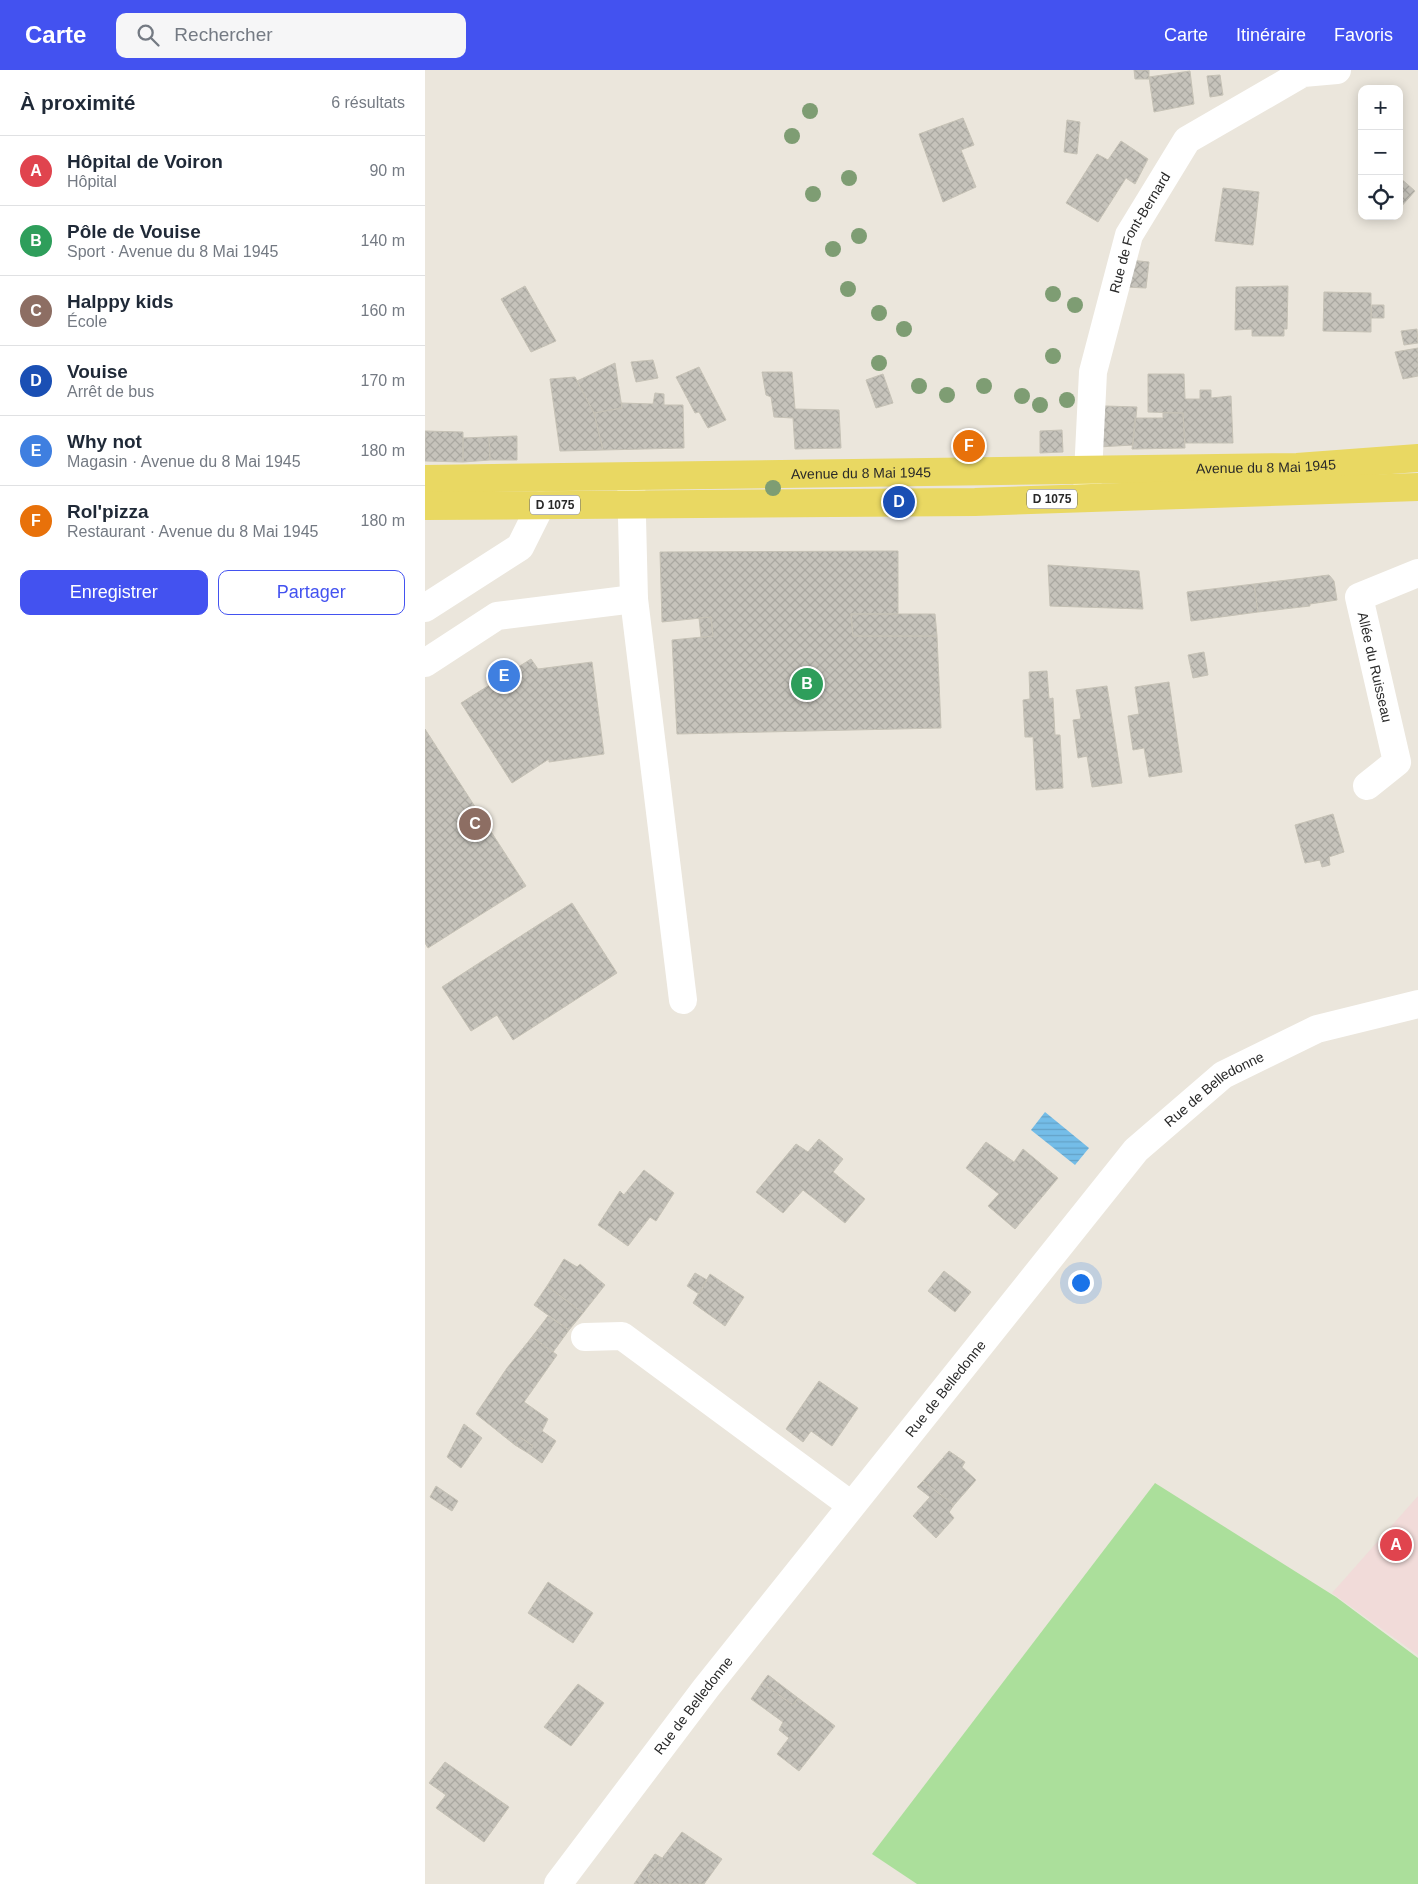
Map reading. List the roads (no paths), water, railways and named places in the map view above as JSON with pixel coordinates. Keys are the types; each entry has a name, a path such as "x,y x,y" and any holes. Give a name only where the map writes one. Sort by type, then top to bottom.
{"main road":[{"name":"Avenue du 8 Mai 1945","path":"425,479 1297,467 1418,458"},
{"name":"Avenue du 8 Mai 1945","path":"425,506 975,502 1418,487"}],"street":[{"name":"Rue de Font-Bernard","path":"1087,498 1093,372 1129,235 1187,140 1303,73 1337,70"},
{"path":"631,476 634,599 683,1000"},
{"path":"425,608 521,547 541,505"},
{"name":"Allée du Ruisseau","path":"1367,786 1397,762 1359,597 1418,573"},
{"path":"425,663 497,616 634,599"},
{"name":"Rue de Belledonne","path":"558,1884 705,1688 1136,1150 1223,1074 1317,1029 1418,1004"},
{"path":"585,1337 623,1336 851,1505"}],"water":[{"path":"1045,1112 1089,1148 1075,1165 1031,1130"}],"place":[{"name":"Rol'pizza","path":"969,446"},
{"name":"Vouise","path":"899,502"},
{"name":"Why not","path":"504,676"},
{"name":"Pôle de Vouise","path":"807,684"},
{"name":"Halppy kids","path":"475,824"},
{"name":"Hôpital de Voiron","path":"1396,1545"}]}
